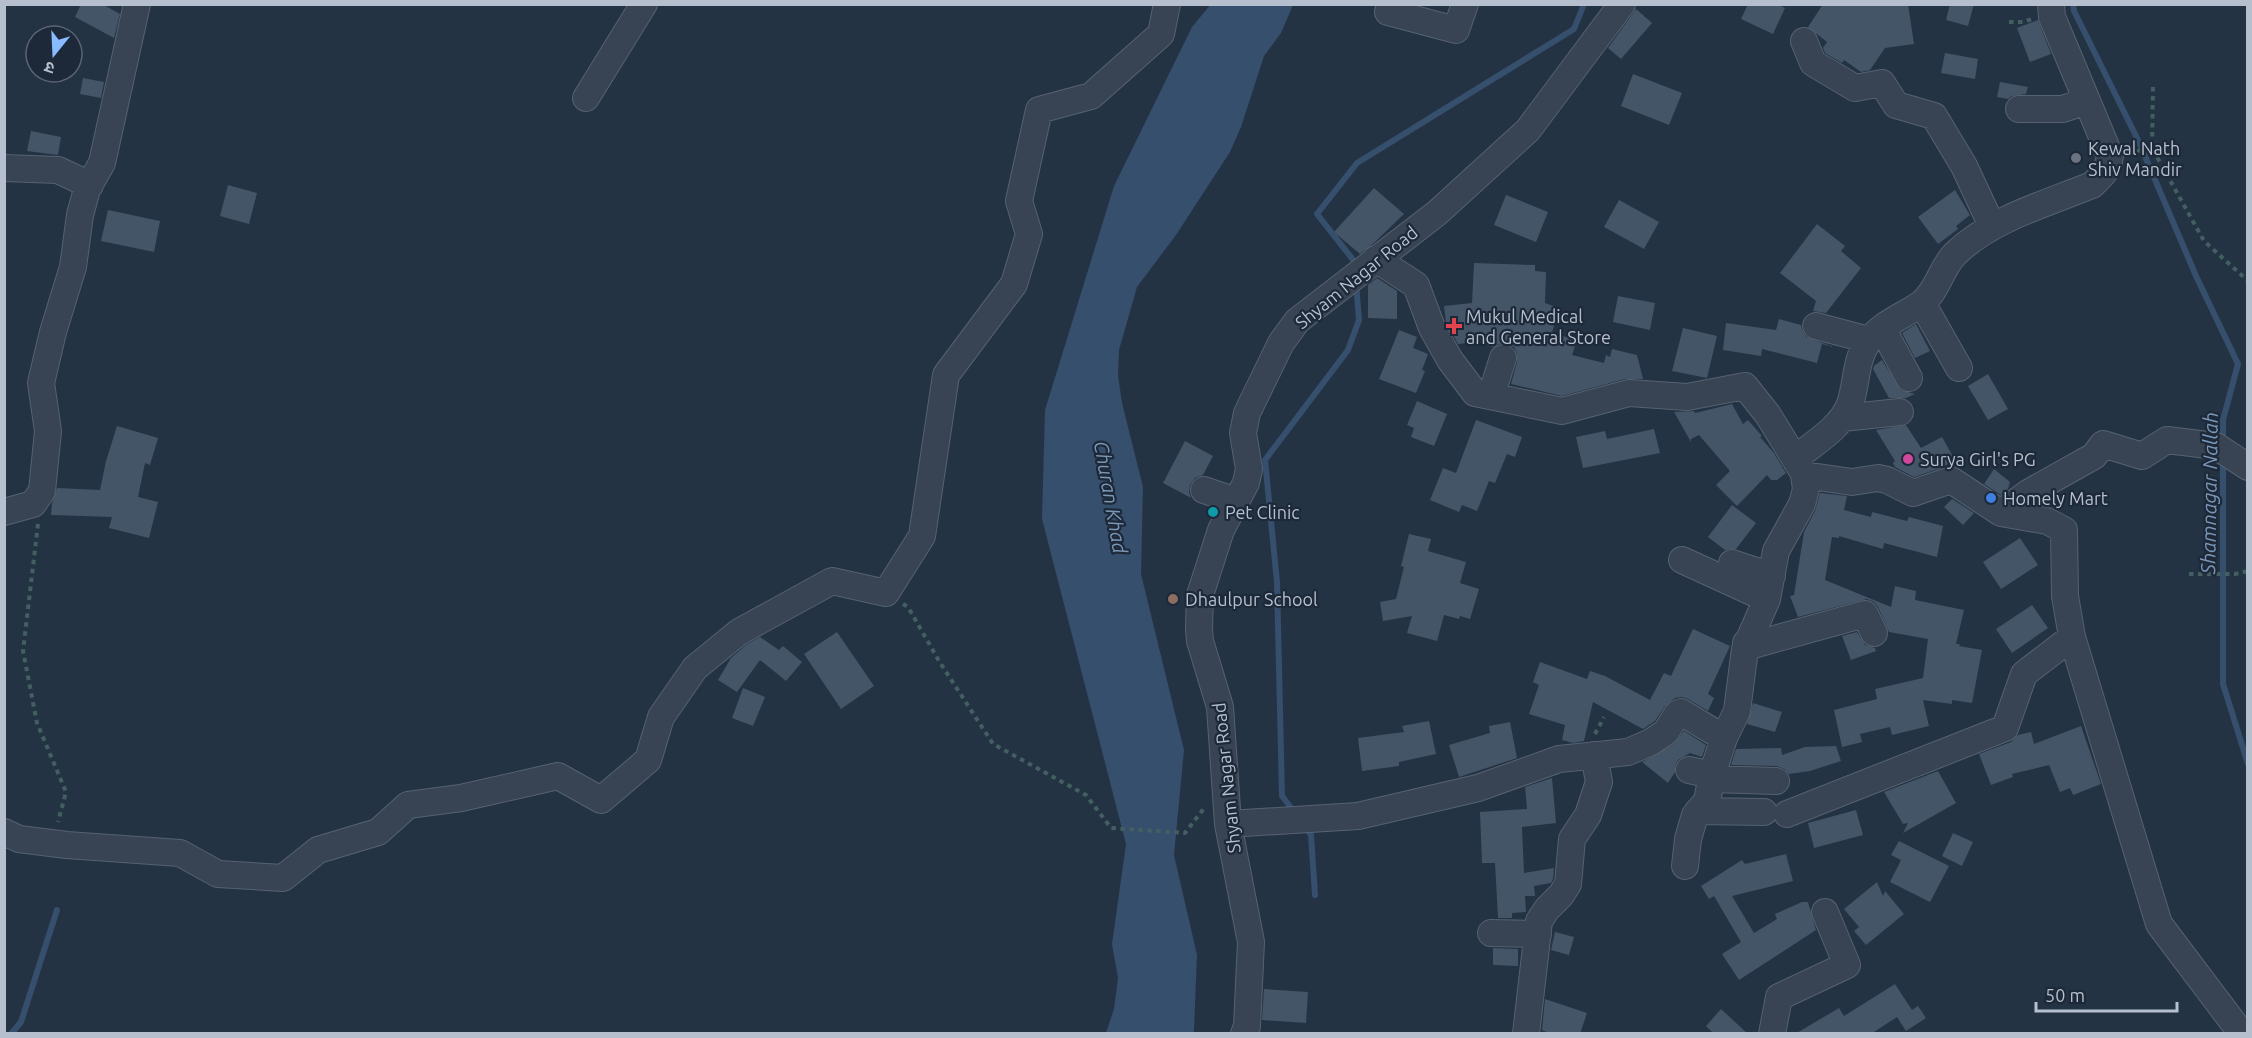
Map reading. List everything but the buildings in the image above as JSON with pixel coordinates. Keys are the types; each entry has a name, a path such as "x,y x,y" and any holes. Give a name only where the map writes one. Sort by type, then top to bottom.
{"street":[{"path":"4,512 33,504 42,491 48,431 41,382 53,332 73,267 80,215 90,185 102,163 137,4"},
{"path":"586,98 644,4"},
{"path":"4,832 19,839 67,845 180,853 218,874 283,878 318,850 378,832 408,805 461,798 558,776 601,800 648,760 661,717 695,668 739,632 832,581 886,593 922,536 946,375 1014,284 1029,234 1019,201 1039,110 1091,96 1161,33 1167,4"},
{"path":"1388,12 1456,30 1465,4"},
{"name":"Shyam Nagar Road","path":"1244,1034 1251,942 1228,824 1220,707 1198,628 1203,582 1221,530 1246,483 1249,469 1243,433 1244,423 1281,343 1297,321 1437,213 1528,130 1622,4"},
{"path":"1800,466 1845,412 1860,356 1875,334 1932,294 1952,257 1974,237 1992,226 2092,185 2103,176 2108,167 2110,156 2052,17 2051,4"},
{"path":"1803,41 1814,63 1855,87 1882,83 1896,105 1934,116 1964,166 1992,226"},
{"path":"2049,99 2084,96"},
{"path":"2019,109 2063,109 2084,96"},
{"path":"4,168 58,170 90,185"},
{"path":"1376,260 1416,285 1432,328 1450,360 1475,393 1562,411 1629,393 1687,397 1745,386 1768,415 1800,466 1806,489 1802,504 1776,551 1769,587 1746,643 1737,711 1704,774 1707,801 1698,811 1688,839 1684,866"},
{"path":"1922,303 1959,368"},
{"path":"1816,326 1875,334 1909,378"},
{"path":"1491,396 1503,358"},
{"path":"1845,412 1876,404"},
{"path":"1845,412 1900,412"},
{"path":"2001,513 2028,493 2094,456 2103,444 2142,456 2167,440 2216,446 2247,467"},
{"path":"1800,466 1852,482 1878,478 1887,480 1913,493 1951,480 2001,513 2047,521 2064,530 2065,596 2072,637 2159,924 2242,1034"},
{"path":"1204,490 1236,501"},
{"path":"1682,560 1769,587"},
{"path":"1732,563 1769,587"},
{"path":"1746,643 1752,645 1865,614 1874,633"},
{"path":"1698,811 1776,813 2005,728 2024,674 2072,637"},
{"path":"1228,824 1358,816 1478,788 1559,759 1628,752 1651,742 1666,732 1677,714 1681,712 1724,738"},
{"path":"1526,1034 1539,921 1568,884 1572,839 1588,815 1599,782 1594,755"},
{"path":"1704,774 1776,781"},
{"path":"1772,1034 1779,997 1847,965 1825,912"},
{"path":"1491,933 1538,934"}],"path":[{"path":"2153,87 2152,148 2204,241 2247,281"},
{"path":"42,491 23,651 37,723 66,792 54,837 67,845"},
{"path":"2189,574 2235,574 2247,571"},
{"path":"886,593 908,607 939,662 993,744 1086,795 1111,828 1185,833"}],"water":[{"name":"Churan Khad","path":"1211,4 1293,5 1281,33 1264,56 1241,127 1230,152 1176,235 1137,287 1119,350 1118,375 1122,403 1143,487 1141,574 1184,750 1174,855 1197,955 1194,1031 1192,1034 1106,1033 1114,1009 1118,978 1112,944 1126,844 1042,519 1045,410 1114,186 1192,27"}],"waterway":[{"path":"1355,266 1354,261 1317,214 1357,163 1574,29 1584,4"},
{"name":"Shamnagar Nallah","path":"2073,4 2074,11 2139,142 2196,276 2238,364 2223,420 2223,443"},
{"path":"1295,813 1282,796 1277,582 1265,460 1348,350 1359,320 1356,283"},
{"name":"Shamnagar Nallah","path":"2223,459 2223,684 2248,764"},
{"path":"1304,826 1311,835 1315,895"},
{"path":"11,1034 21,1022 57,910"}],"place":[{"name":"Kewal Nath Shiv Mandir","path":"2076,158"},
{"name":"Mukul Medical and General Store","path":"1454,326"},
{"name":"Surya Girl's PG","path":"1908,459"},
{"name":"Homely Mart","path":"1991,498"},
{"name":"Pet Clinic","path":"1213,512"},
{"name":"Dhaulpur School","path":"1173,599"}]}
